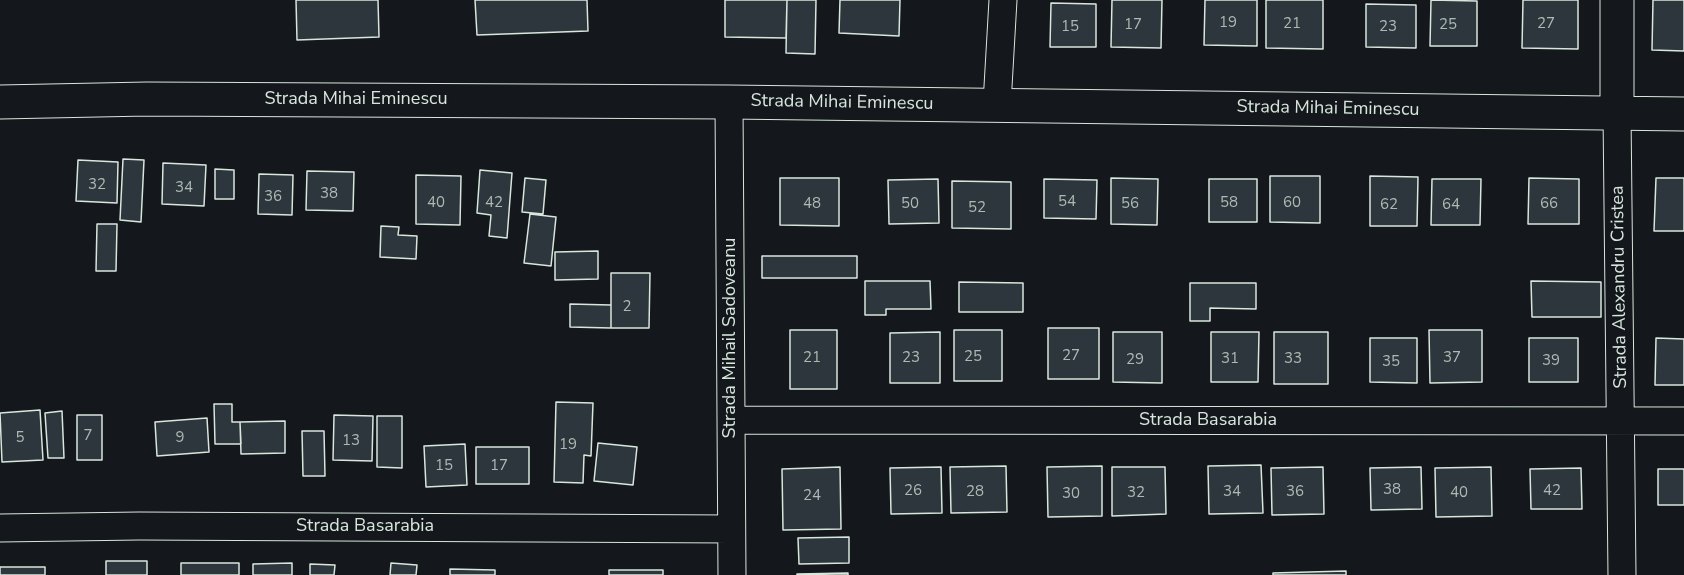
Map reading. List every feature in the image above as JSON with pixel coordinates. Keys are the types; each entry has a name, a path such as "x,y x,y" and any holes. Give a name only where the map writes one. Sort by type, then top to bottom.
{"street":[{"path":"997,105 1003,0"},
{"name":"Strada Alexandru Cristea","path":"1617,0 1623,421 1622,575"},
{"name":"Strada Mihai Eminescu","path":"0,102 147,99 729,102 1684,114"},
{"name":"Strada Mihail Sadoveanu","path":"729,102 732,575"},
{"name":"Strada Basarabia","path":"732,420 1684,421"},
{"name":"Strada Basarabia","path":"0,528 139,526 731,529"}],"building":[{"path":"296,0 378,0 379,37 297,40"},
{"path":"475,0 587,0 588,31 477,35"},
{"path":"725,0 787,0 786,38 725,37"},
{"path":"787,0 816,0 815,54 786,53"},
{"path":"840,0 900,0 899,36 839,33"},
{"path":"1112,0 1162,0 1161,48 1111,47"},
{"path":"1205,0 1257,0 1257,46 1204,45"},
{"path":"1266,0 1323,0 1323,49 1266,48"},
{"path":"1431,0 1477,1 1477,46 1430,46"},
{"path":"1523,0 1578,0 1578,49 1522,48"},
{"path":"1653,0 1684,0 1684,51 1652,50"},
{"path":"1051,3 1096,4 1096,47 1050,47"},
{"path":"1366,4 1416,5 1416,48 1366,47"},
{"path":"123,159 144,160 141,222 120,220"},
{"path":"78,160 118,162 117,203 76,201"},
{"path":"163,163 206,165 204,206 162,204"},
{"path":"215,169 234,170 234,199 215,199"},
{"path":"480,170 512,173 507,238 489,236 491,215 477,213"},
{"path":"307,171 354,172 353,211 306,210"},
{"path":"259,174 293,175 292,215 258,214"},
{"path":"416,175 461,176 460,225 416,224"},
{"path":"1270,176 1320,176 1320,223 1270,222"},
{"path":"1370,176 1418,177 1417,226 1370,226"},
{"path":"525,178 546,180 543,214 522,212"},
{"path":"780,178 839,178 839,226 780,225"},
{"path":"1111,178 1158,179 1157,225 1111,224"},
{"path":"1529,178 1579,179 1579,224 1528,224"},
{"path":"1656,178 1684,178 1684,231 1654,231"},
{"path":"938,179 939,223 889,224 888,180"},
{"path":"1044,179 1097,180 1096,219 1044,218"},
{"path":"1209,179 1257,179 1257,222 1209,222"},
{"path":"1432,179 1481,179 1480,225 1431,225"},
{"path":"952,181 1011,182 1011,229 952,228"},
{"path":"530,214 556,217 551,266 524,263"},
{"path":"97,224 117,224 116,271 96,271"},
{"path":"381,226 399,227 398,235 417,236 416,259 380,257"},
{"path":"598,251 598,279 555,280 555,252"},
{"path":"762,256 857,256 857,278 762,278"},
{"path":"611,273 650,273 649,328 611,328"},
{"path":"865,281 930,281 931,309 886,309 886,315 865,315"},
{"path":"1531,281 1601,282 1601,317 1532,317"},
{"path":"959,282 1023,283 1023,312 959,312"},
{"path":"1190,283 1256,283 1256,309 1210,308 1210,321 1190,321"},
{"path":"570,304 611,305 611,328 570,327"},
{"path":"1048,328 1099,328 1099,379 1048,379"},
{"path":"790,330 837,330 837,389 790,389"},
{"path":"954,330 1002,330 1002,381 954,381"},
{"path":"1429,330 1482,330 1482,382 1430,383"},
{"path":"940,332 940,383 890,383 890,333"},
{"path":"1113,332 1162,332 1162,383 1113,382"},
{"path":"1211,332 1259,332 1258,382 1211,382"},
{"path":"1274,332 1328,332 1328,384 1274,384"},
{"path":"1370,338 1417,338 1417,383 1370,382"},
{"path":"1529,338 1578,338 1578,382 1529,382"},
{"path":"1656,338 1684,339 1684,385 1655,385"},
{"path":"556,402 593,403 591,456 584,455 583,483 554,482"},
{"path":"214,404 232,404 232,422 240,422 241,444 215,444"},
{"path":"40,410 43,460 2,462 0,413"},
{"path":"62,411 64,458 48,458 45,413"},
{"path":"77,415 102,415 102,460 77,460"},
{"path":"334,415 373,416 372,461 333,460"},
{"path":"377,416 402,416 402,468 377,467"},
{"path":"207,418 209,452 157,456 155,422"},
{"path":"285,421 285,453 241,454 240,422"},
{"path":"302,431 324,431 325,476 303,476"},
{"path":"598,443 637,447 633,485 594,481"},
{"path":"465,444 467,485 426,487 424,446"},
{"path":"476,447 529,447 529,484 476,484"},
{"path":"1261,465 1263,513 1209,514 1208,466"},
{"path":"1006,466 1007,512 951,513 950,467"},
{"path":"1102,466 1102,516 1048,517 1047,467"},
{"path":"840,467 841,529 783,530 782,469"},
{"path":"941,467 942,513 891,514 890,468"},
{"path":"1112,467 1165,467 1166,514 1112,516"},
{"path":"1323,467 1324,514 1272,515 1271,468"},
{"path":"1421,467 1422,509 1371,510 1370,468"},
{"path":"1491,467 1492,516 1436,517 1435,468"},
{"path":"1581,468 1582,509 1531,509 1530,469"},
{"path":"1658,469 1684,469 1684,505 1658,505"},
{"path":"849,537 849,563 799,564 798,538"},
{"path":"106,561 147,561 147,575 106,575"},
{"path":"181,563 239,563 239,575 181,575"},
{"path":"292,563 292,575 253,575 253,564"},
{"path":"391,563 417,565 416,575 390,575"},
{"path":"310,564 335,565 334,575 310,575"},
{"path":"0,567 45,567 45,575 0,575"},
{"path":"450,569 495,570 495,575 450,575"},
{"path":"609,570 663,570 663,575 609,575"},
{"path":"1346,571 1346,575 1273,575 1273,573"},
{"path":"848,573 848,575 797,575 797,574"}]}
